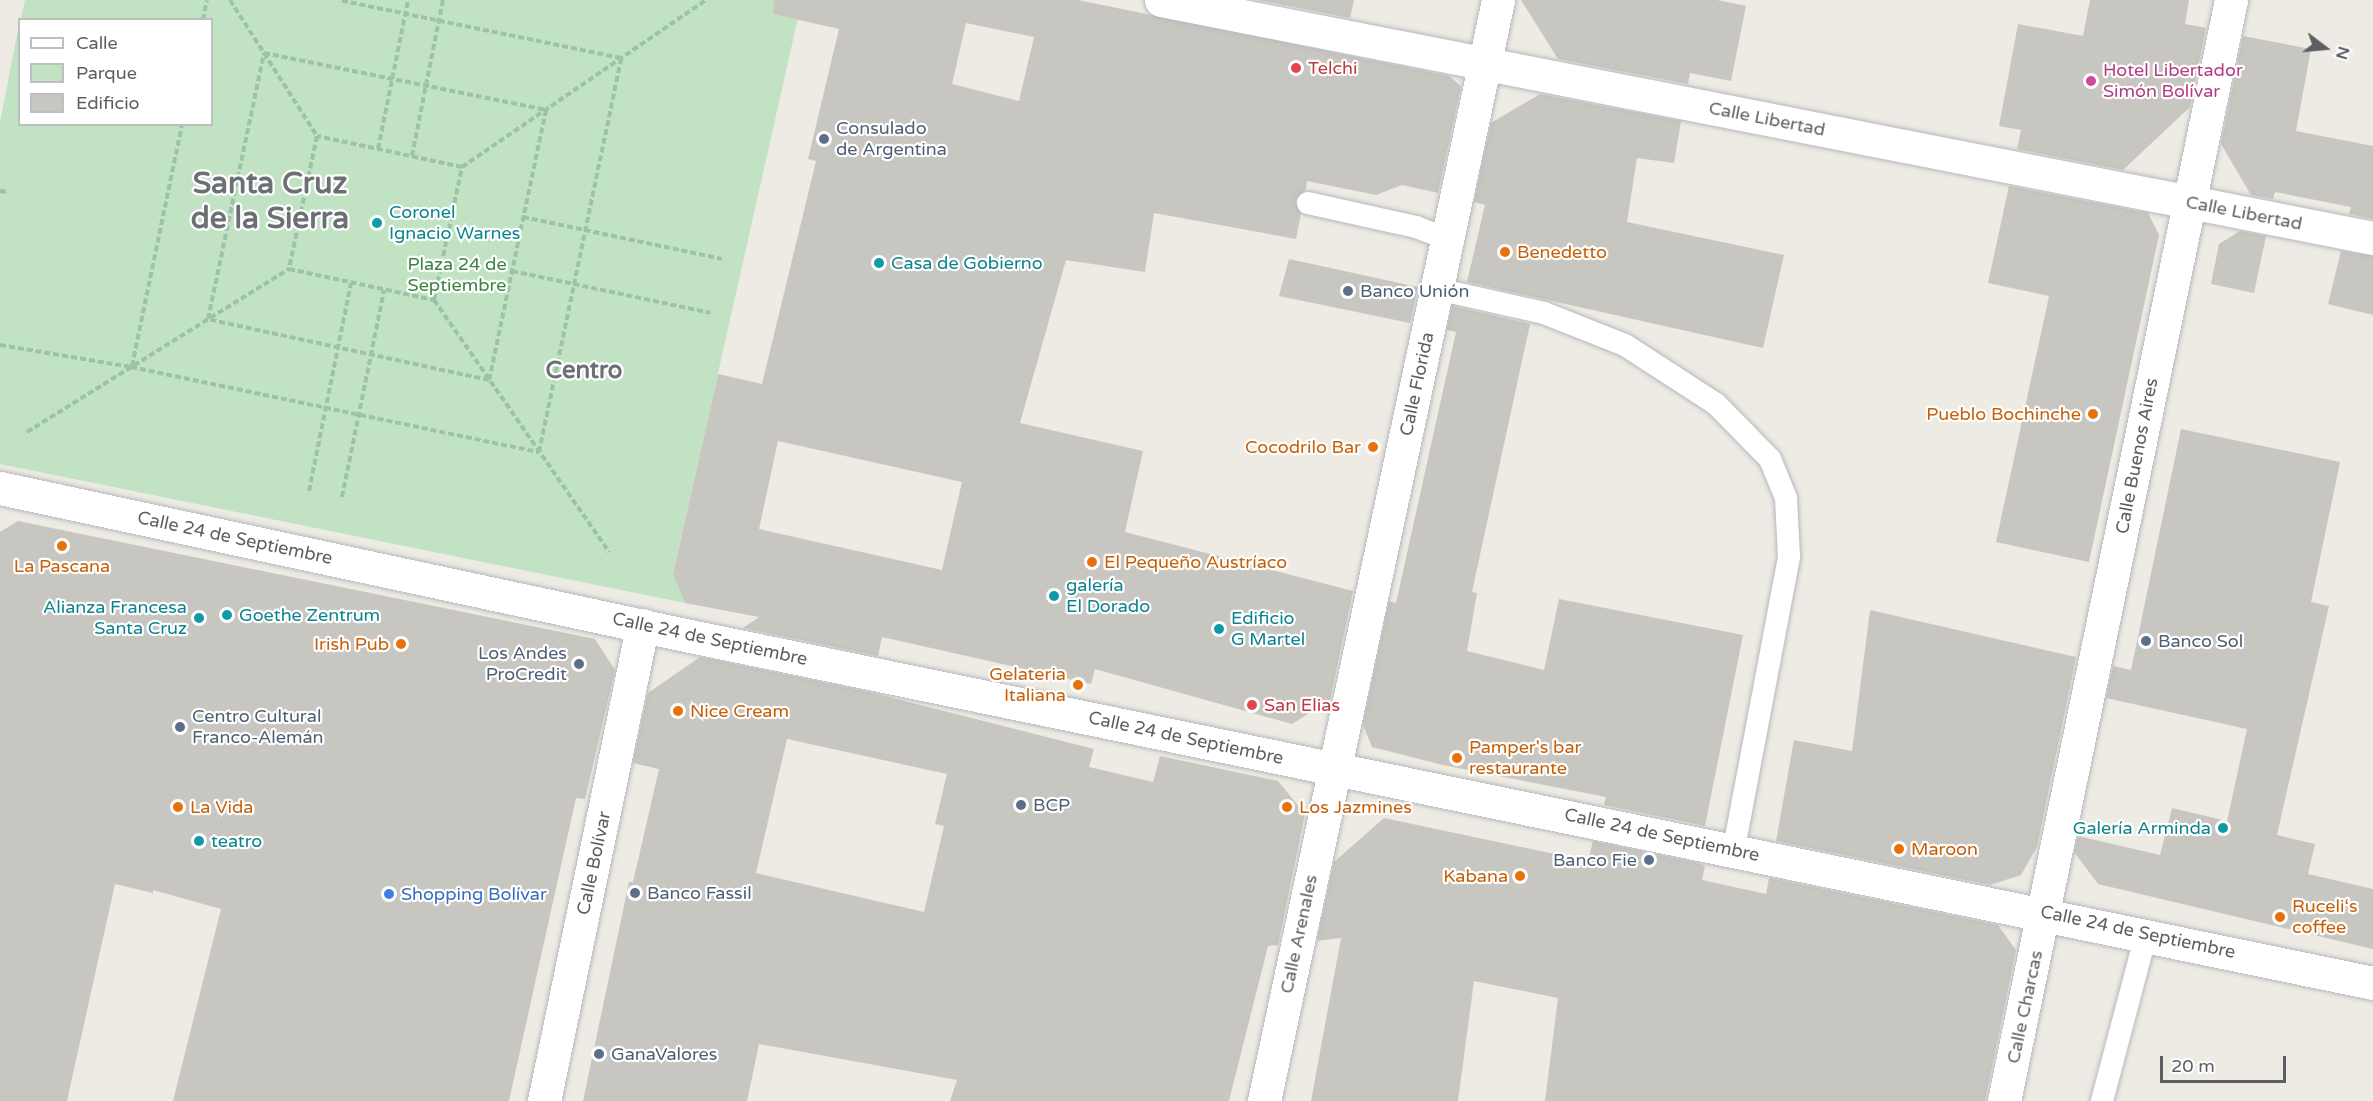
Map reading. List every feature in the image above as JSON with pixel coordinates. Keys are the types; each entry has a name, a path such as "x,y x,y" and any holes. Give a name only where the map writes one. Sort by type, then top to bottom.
{"street":[{"name":"Calle Libertad","path":"1161,0 2373,238"},
{"name":"Calle Florida","path":"1333,768 1498,0"},
{"name":"Calle Buenos Aires","path":"2045,913 2231,0"},
{"name":"Calle 24 de Septiembre","path":"0,488 643,626 2373,982"},
{"name":"Calle Bolívar","path":"544,1101 643,626"},
{"name":"Calle Arenales","path":"1264,1101 1333,768"},
{"name":"Calle Charcas","path":"2004,1101 2045,913"}],"lane":[{"path":"1308,203 1416,226 1447,239"},
{"path":"1437,289 1544,313 1625,345 1716,404 1770,459 1786,498 1790,557 1734,849"},
{"path":"2102,1101 2146,934"}],"path":[{"path":"203,18 207,0"},
{"path":"230,0 317,136 289,269"},
{"path":"339,0 621,58"},
{"path":"378,149 408,0"},
{"path":"412,156 443,0"},
{"path":"434,300 462,167 706,0"},
{"path":"264,53 546,110"},
{"path":"208,319 264,53"},
{"path":"539,452 621,58"},
{"path":"489,380 546,110"},
{"path":"131,367 182,126"},
{"path":"317,136 462,167"},
{"path":"0,191 8,192"},
{"path":"523,217 722,259"},
{"path":"27,432 289,269 434,300 609,552"},
{"path":"512,271 711,313"},
{"path":"309,491 351,283"},
{"path":"342,497 384,290"},
{"path":"208,319 489,380"},
{"path":"0,345 131,367 539,452"}],"green space":[{"name":"Plaza 24 de Septiembre","path":"25,0 802,0 673,573 685,603 0,464 0,122 18,30 18,126 213,126 213,18 21,18"}],"building":[{"path":"774,0 1078,0 1449,76 1461,86 1438,193 1402,185 1376,195 1307,181 1306,190 1295,201 1301,214 1296,239 1154,213 1145,272 1066,260 1020,423 1143,451 1125,532 1353,591 1330,700 1292,724 1095,669 1091,684 882,637 878,656 743,628 759,617 685,603 673,574 718,374 762,384 816,161 808,159 839,29 773,14","holes":["966,23 1034,37 1019,101 952,84","778,441 962,482 942,570 759,529"]},
{"path":"1258,0 1354,0 1350,18"},
{"path":"1521,0 1717,0 1746,6 1731,81 1690,73 1688,84 1558,59"},
{"name":"Hotel Libertador Simón Bolívar","path":"2090,0 2189,0 2185,24 2206,28 2190,107 2123,170 2017,149 2021,130 1999,126 2018,24 2083,36"},
{"path":"2243,36 2311,49 2296,131 2373,146 2373,219 2349,214 2351,207 2275,192 2273,199 2251,195 2221,144"},
{"path":"1540,94 1681,121 1674,163 1637,158 1627,222 1784,255 1763,348 1467,282 1485,205 1474,202 1491,123"},
{"path":"2009,186 2148,213 2159,235 2089,562 1996,542 2049,296 1988,283"},
{"path":"2240,231 2266,236 2254,293 2211,284 2219,244"},
{"path":"2341,251 2373,256 2373,315 2328,304"},
{"name":"Banco Unión","path":"1289,259 1418,287 1410,323 1279,296"},
{"path":"1452,306 1530,324 1472,592 1477,593 1467,651 1544,670 1559,599 1743,635 1705,826 1604,805 1606,797 1443,765 1372,747 1363,725 1389,601 1396,603 1456,332 1447,330"},
{"path":"2181,429 2340,462 2311,602 2329,606 2277,835 2315,844 2308,874 2373,889 2373,949 2098,884 2074,852 2078,836 2160,855 2172,808 2227,821 2247,729 2106,698 2113,666 2131,670"},
{"path":"18,521 595,639 615,670 585,799 576,798 509,1101 173,1101 221,909 153,890 153,893 115,884 67,1101 0,1101 0,532"},
{"path":"1870,610 2076,657 2037,847 2021,875 1990,885 1776,841 1794,740 1852,751"},
{"path":"700,657 869,692 1094,749 1089,767 1153,782 1160,756 1278,781 1305,814 1278,945 1268,946 1229,1101 950,1101 957,1080 759,1044 747,1101 583,1101 629,882 633,882 659,769 633,763 648,693","holes":["787,739 947,774 935,824 944,826 924,912 756,873"]},
{"path":"1384,818 1588,861 1593,841 1698,863 1705,866 1702,880 1766,894 1769,878 1998,925 2016,950 1985,1101 1545,1101 1558,998 1474,981 1458,1101 1311,1101 1341,938 1317,941 1334,862"}],"place":[{"name":"Telchi","path":"1296,68"},
{"name":"Hotel Libertador Simón Bolívar","path":"2091,81"},
{"name":"Consulado de Argentina","path":"824,139"},
{"name":"Coronel Ignacio Warnes","path":"377,223"},
{"name":"Benedetto","path":"1505,252"},
{"name":"Casa de Gobierno","path":"879,263"},
{"name":"Banco Unión","path":"1348,291"},
{"name":"Pueblo Bochinche","path":"2093,414"},
{"name":"Cocodrilo Bar","path":"1373,447"},
{"name":"La Pascana","path":"62,546"},
{"name":"El Pequeño Austríaco","path":"1092,562"},
{"name":"galería El Dorado","path":"1054,596"},
{"name":"Goethe Zentrum","path":"227,615"},
{"name":"Alianza Francesa Santa Cruz","path":"199,618"},
{"name":"Edificio G Martel","path":"1219,629"},
{"name":"Banco Sol","path":"2146,641"},
{"name":"Irish Pub","path":"401,644"},
{"name":"Los Andes ProCredit","path":"579,664"},
{"name":"Gelateria Italiana","path":"1078,685"},
{"name":"San Elias","path":"1252,705"},
{"name":"Nice Cream","path":"678,711"},
{"name":"Centro Cultural Franco-Alemán","path":"180,727"},
{"name":"Pamper's bar restaurante","path":"1457,758"},
{"name":"BCP","path":"1021,805"},
{"name":"La Vida","path":"178,807"},
{"name":"Los Jazmines","path":"1287,807"},
{"name":"Galería Arminda","path":"2223,828"},
{"name":"teatro","path":"199,841"},
{"name":"Maroon","path":"1899,849"},
{"name":"Banco Fie","path":"1649,860"},
{"name":"Kabana","path":"1520,876"},
{"name":"Banco Fassil","path":"635,893"},
{"name":"Shopping Bolívar","path":"389,894"},
{"name":"Ruceli‘s coffee","path":"2280,917"},
{"name":"GanaValores","path":"599,1054"}],"district":[{"name":"Santa Cruz de la Sierra","path":"270,202"},
{"name":"Centro","path":"584,371"}]}
